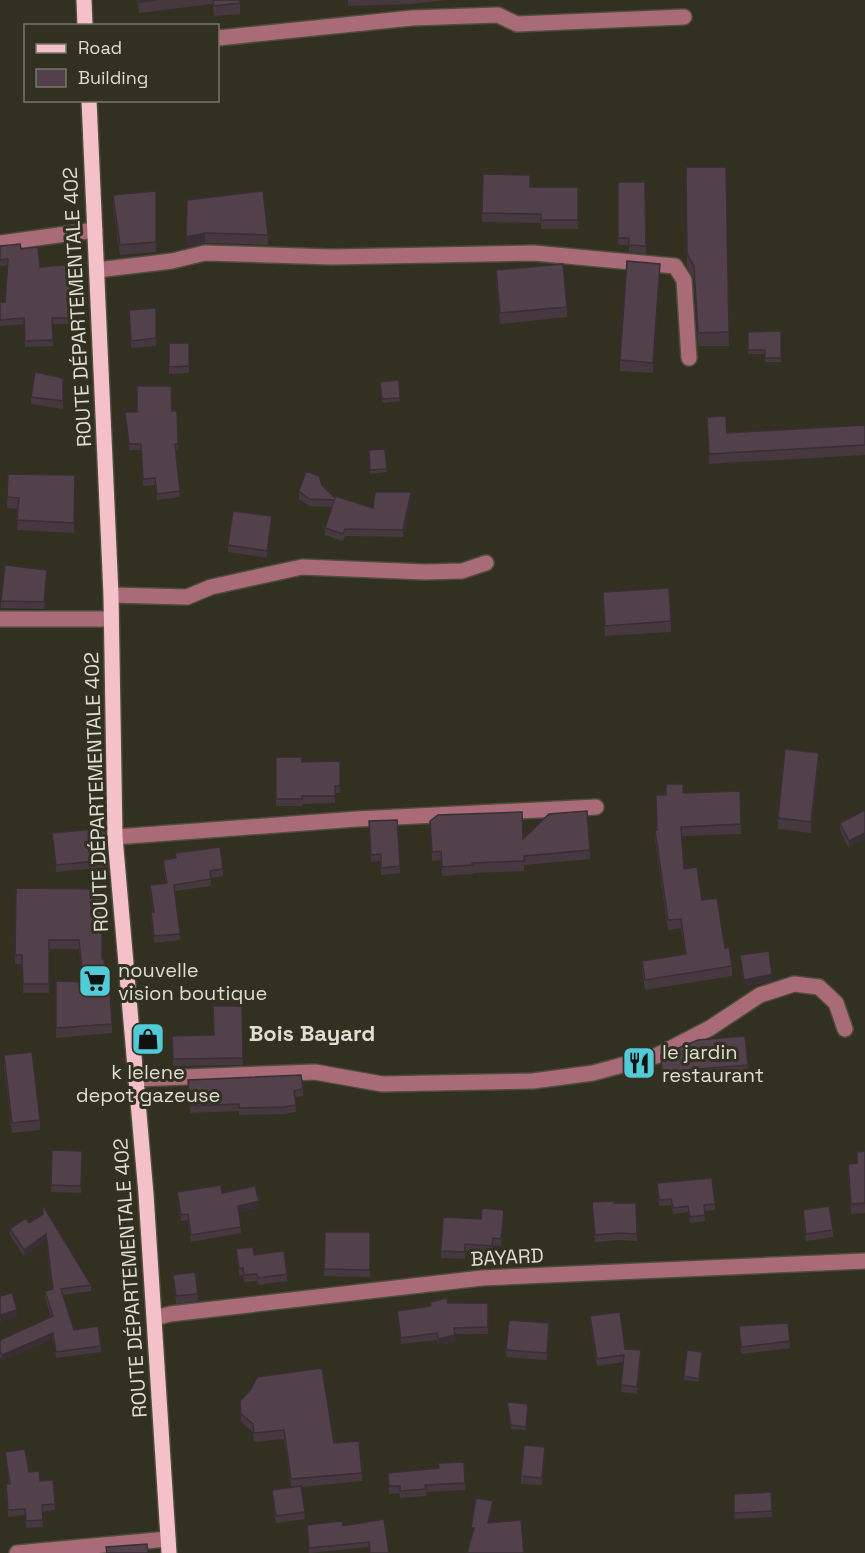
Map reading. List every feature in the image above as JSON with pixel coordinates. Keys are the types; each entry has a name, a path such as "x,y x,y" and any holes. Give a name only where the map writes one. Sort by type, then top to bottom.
{"main road":[{"path":"84,0 86,24"},
{"name":"ROUTE DÉPARTEMENTALE 402","path":"89,102 111,595 115,837 155,1318 169,1546"}],"street":[{"path":"219,38 412,18 498,15 517,24 684,17"},
{"path":"0,243 95,230"},
{"path":"97,270 172,261 205,253 332,257 534,253 675,266 684,280 689,358"},
{"path":"111,595 187,597 211,587 302,567 462,571 486,563"},
{"path":"0,619 111,619"},
{"path":"115,837 357,819 596,807"},
{"path":"135,1079 315,1072 382,1084 533,1081 593,1073 656,1056 710,1028 760,995 794,984 819,987 836,1003 845,1029"},
{"name":"BAYARD","path":"155,1318 170,1314 482,1278 865,1261"},
{"path":"17,1553 169,1546"}],"building":[{"path":"213,0 240,0 240,3 214,6"},
{"path":"686,167 726,167 729,332 698,333 694,266 687,254"},
{"path":"483,174 530,175 530,187 578,187 578,220 541,220 541,214 482,213"},
{"path":"618,182 645,182 646,246 629,245 629,238 618,238"},
{"path":"156,191 156,242 120,245 113,195"},
{"path":"263,191 268,235 205,233 186,237 187,200"},
{"path":"20,244 21,249 38,247 40,267 77,264 76,299 73,299 74,318 52,318 53,340 25,341 24,318 0,320 0,302 5,302 8,259 0,260 0,246"},
{"path":"627,261 660,264 653,363 620,360"},
{"path":"563,264 567,307 500,313 496,270"},
{"path":"156,308 156,338 131,341 129,310"},
{"path":"781,331 781,358 765,358 765,350 748,350 748,332"},
{"path":"169,343 189,343 189,366 169,367"},
{"path":"35,372 63,378 63,401 31,397"},
{"path":"399,380 400,398 382,399 380,382"},
{"path":"137,386 171,386 172,411 177,411 178,444 175,444 180,491 157,494 155,478 143,479 141,444 129,444 125,412 137,412"},
{"path":"726,416 727,433 865,425 865,445 709,454 707,417"},
{"path":"385,449 387,469 370,470 369,450"},
{"path":"306,471 319,476 322,485 335,498 335,496 373,508 375,492 411,492 403,530 345,529 343,534 325,528 334,500 309,499 299,491"},
{"path":"8,474 75,475 74,523 17,520 19,498 7,497"},
{"path":"233,511 272,516 267,551 228,545"},
{"path":"5,565 47,570 44,602 1,601"},
{"path":"669,588 671,621 605,626 603,592"},
{"path":"785,749 819,753 811,822 778,818"},
{"path":"276,757 302,757 302,762 340,761 340,786 335,786 335,796 276,799"},
{"path":"666,784 683,784 683,793 740,791 741,824 681,827 684,869 697,867 702,900 717,898 725,948 729,947 732,966 645,980 642,961 686,954 681,919 668,920 655,830 657,830 656,795 666,795"},
{"path":"587,811 590,850 524,856 524,861 472,863 473,865 442,867 441,851 432,852 430,821 438,815 522,812 523,839 549,814"},
{"path":"865,811 865,833 849,841 840,823"},
{"path":"397,820 400,866 381,868 381,854 371,855 369,821"},
{"path":"105,828 108,860 56,865 52,833"},
{"path":"220,847 223,869 210,871 211,879 174,885 180,934 154,936 151,912 154,912 150,885 167,883 163,860 176,858 175,853"},
{"path":"16,888 102,889 102,959 104,959 107,991 110,990 112,1024 56,1028 56,981 83,982 79,940 49,940 49,984 23,984 22,955 15,955"},
{"path":"769,951 772,974 744,980 740,955"},
{"path":"213,1006 242,1006 243,1058 173,1059 172,1036 214,1035"},
{"path":"745,1036 748,1065 662,1072 661,1055 698,1040"},
{"path":"32,1052 40,1120 12,1123 4,1055"},
{"path":"301,1075 303,1089 294,1091 296,1105 239,1108 239,1104 190,1106 188,1080"},
{"path":"52,1150 82,1151 81,1186 51,1185"},
{"path":"865,1151 865,1203 851,1204 848,1164 857,1163 857,1152"},
{"path":"712,1178 715,1204 704,1205 705,1215 690,1217 688,1206 673,1208 671,1199 659,1200 657,1183"},
{"path":"221,1185 222,1193 255,1186 259,1201 238,1206 241,1227 191,1235 188,1214 181,1215 177,1192"},
{"path":"614,1201 614,1203 636,1203 637,1234 595,1235 592,1202"},
{"path":"42,1204 91,1285 61,1289 74,1330 98,1326 101,1346 56,1352 53,1333 2,1355 0,1340 53,1316 45,1291 53,1289 46,1234 24,1250 10,1229 26,1218 29,1223 43,1214"},
{"path":"829,1206 833,1230 806,1234 803,1210"},
{"path":"482,1208 504,1210 501,1239 493,1238 492,1246 465,1244 465,1252 441,1251 443,1217 481,1219"},
{"path":"325,1232 370,1232 370,1270 324,1269"},
{"path":"253,1247 254,1255 284,1251 287,1274 258,1278 257,1274 244,1275 243,1268 239,1268 236,1249"},
{"path":"195,1272 198,1294 176,1296 173,1275"},
{"path":"12,1293 17,1310 0,1315 0,1296"},
{"path":"447,1298 448,1303 488,1303 488,1327 454,1328 455,1335 438,1339 437,1333 401,1338 397,1311 431,1306 430,1302"},
{"path":"620,1312 625,1349 641,1350 637,1387 621,1385 624,1355 597,1359 590,1316"},
{"path":"509,1320 549,1323 547,1353 506,1350"},
{"path":"788,1323 790,1341 741,1347 739,1326"},
{"path":"687,1350 702,1352 699,1379 684,1376"},
{"path":"322,1368 334,1443 359,1441 362,1473 291,1479 284,1430 254,1433 253,1424 241,1414 240,1401 251,1389 257,1377"},
{"path":"507,1402 528,1404 526,1427 511,1425"},
{"path":"524,1445 545,1447 542,1478 521,1476"},
{"path":"25,1449 29,1472 39,1471 40,1481 53,1480 55,1504 42,1505 43,1520 26,1521 25,1509 8,1510 6,1484 10,1484 5,1452"},
{"path":"464,1462 465,1483 425,1485 426,1489 400,1491 400,1486 389,1486 388,1473 439,1468 438,1463"},
{"path":"301,1486 305,1512 276,1516 272,1490"},
{"path":"771,1492 772,1511 734,1513 734,1494"},
{"path":"476,1498 493,1501 488,1523 521,1520 524,1553 467,1553 474,1528 471,1528"},
{"path":"384,1519 389,1553 370,1553 369,1542 309,1548 307,1525 342,1521 343,1526"},
{"path":"147,1544 148,1553 107,1553 106,1547"}],"place":[{"name":"nouvelle vision boutique","path":"95,981"},
{"name":"k lelene depot gazeuse","path":"148,1039"},
{"name":"le jardin restaurant","path":"639,1063"}],"district":[{"name":"Bois Bayard","path":"312,1033"}]}
